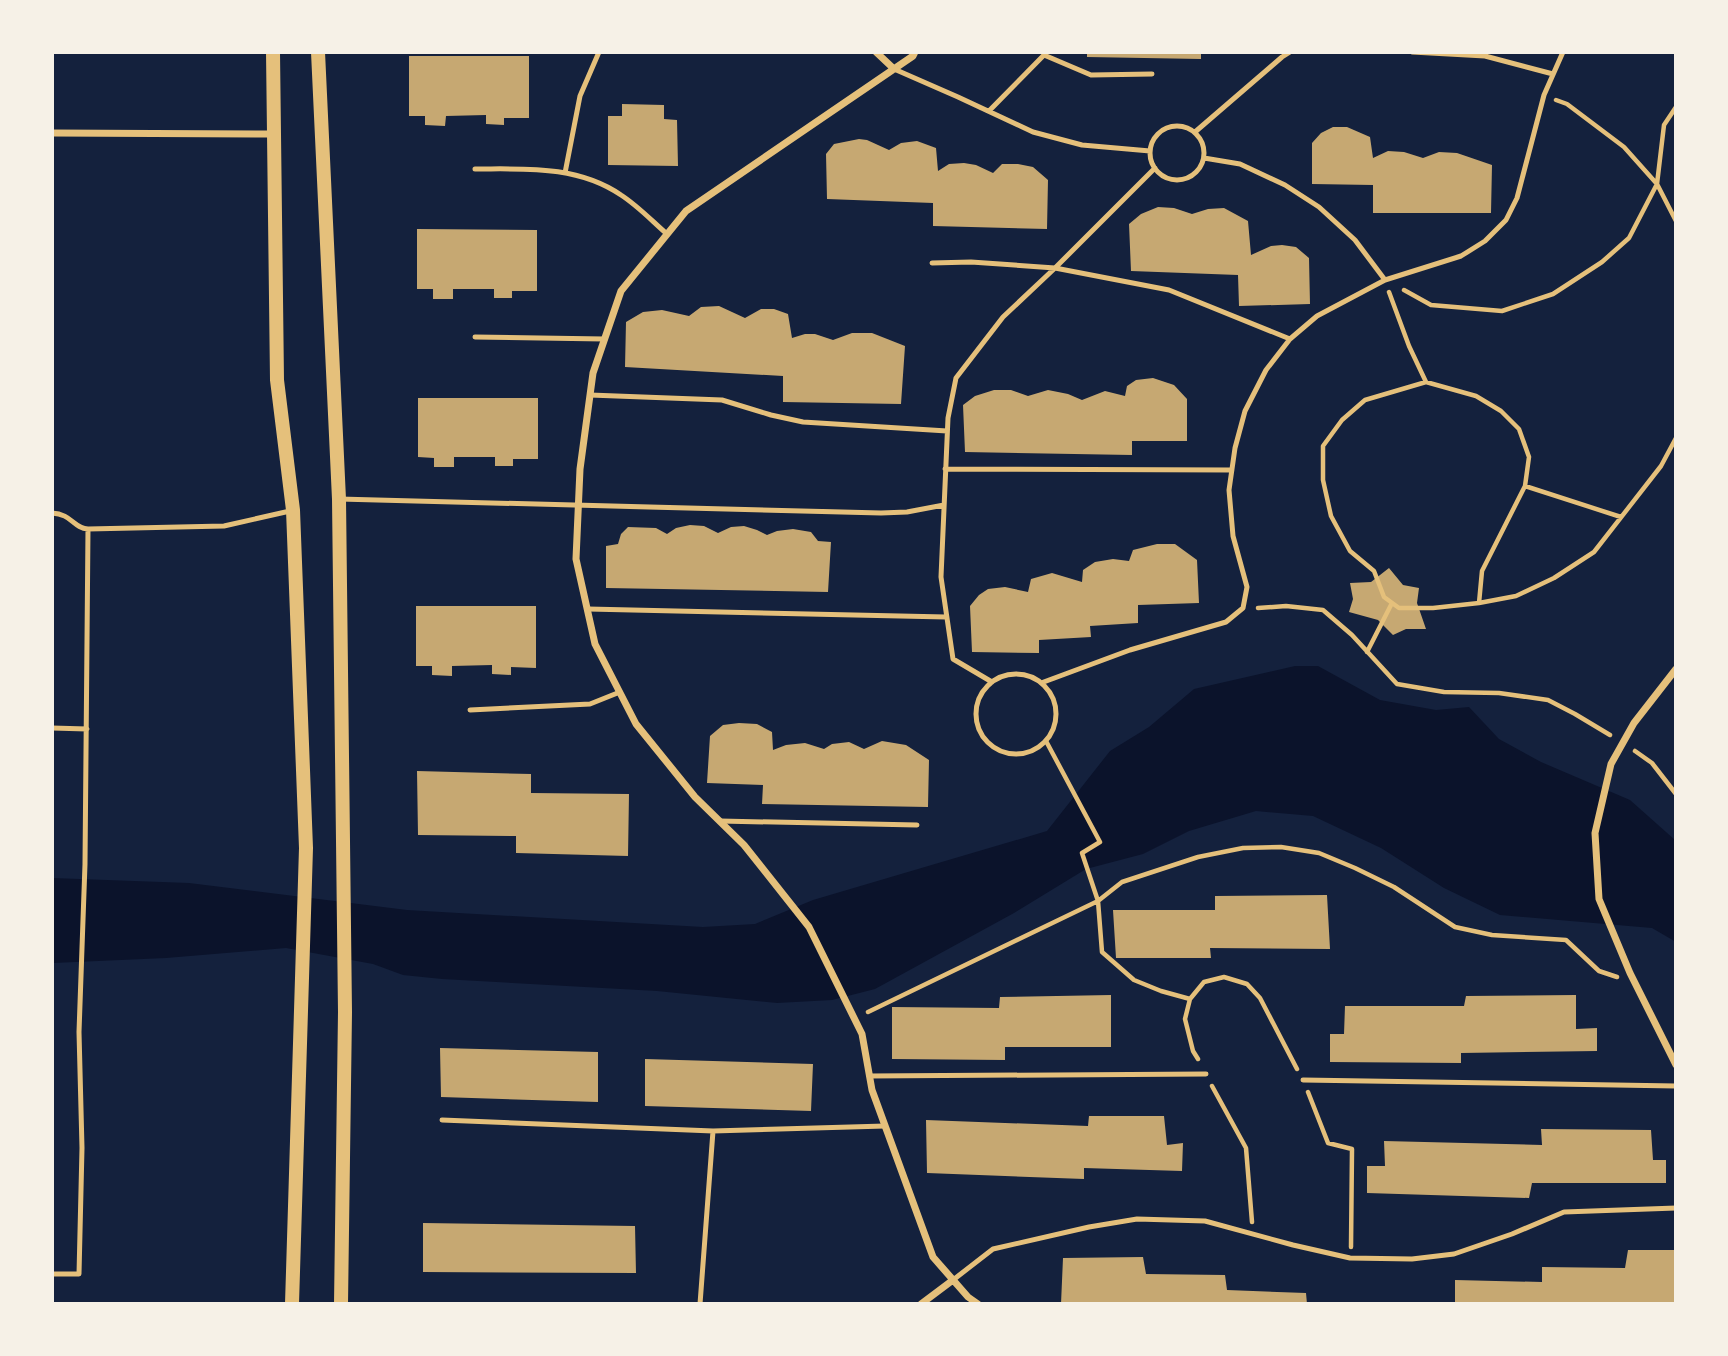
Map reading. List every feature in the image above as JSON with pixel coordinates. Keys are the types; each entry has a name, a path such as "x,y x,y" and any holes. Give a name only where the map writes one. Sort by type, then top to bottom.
{"main road":[{"path":"273,52 277,380 293,510 306,848 292,1304"},
{"path":"318,52 339,499 345,1013 341,1304"}],"street":[{"path":"876,52 894,69"},
{"path":"915,52 913,56 686,211 621,290 593,373 580,469 576,559 595,644 636,724 695,797 744,845 809,927 862,1034 872,1090 933,1257 968,1297 978,1304"},
{"path":"52,133 275,134"},
{"path":"1675,669 1634,723 1611,764 1595,833 1599,899 1634,982 1675,1065"},
{"path":"921,1304 953,1280"}],"lane":[{"path":"565,173 580,96 599,52"},
{"path":"1195,132 1283,55 1290,52"},
{"path":"1412,52 1485,56 1553,74"},
{"path":"1041,683 1130,650 1226,622 1243,608 1247,587 1233,536 1229,490 1235,448 1245,411 1266,370 1290,339 1317,316 1385,279 1461,256 1485,241 1506,220 1517,198 1544,94 1563,52"},
{"path":"989,111 1044,55 1091,75 1153,74"},
{"path":"894,69 1032,132 1082,145 1150,151"},
{"path":"1179,126 1195,132 1201,139 1204,158 1195,173 1178,180 1160,174 1155,168 1150,151 1152,143 1163,130 1179,126"},
{"path":"1204,158 1240,164 1285,185 1319,207 1355,240 1385,279"},
{"path":"992,682 953,659 941,577 948,418 957,378 1003,317 1155,168"},
{"path":"475,169 536,169 582,176 621,195 667,234"},
{"path":"932,263 971,262 1055,268 1169,290 1290,339"},
{"path":"475,337 604,339"},
{"path":"590,395 722,400 803,422 947,431"},
{"path":"945,469 1232,470"},
{"path":"339,499 881,513 907,512 944,505"},
{"path":"52,513 62,514 82,528 88,529 224,526 293,510"},
{"path":"52,1274 79,1274 82,1148 79,1032 85,864 88,529"},
{"path":"588,609 946,617"},
{"path":"1016,674 1029,676 1041,683 1050,692 1055,704 1053,730 1046,741 1023,753 1010,753 987,741 979,730 978,704 983,692 992,682 1016,674"},
{"path":"470,710 590,705 620,692"},
{"path":"52,728 86,729"},
{"path":"720,821 917,825"},
{"path":"869,1076 1206,1074"},
{"path":"1303,1080 1675,1086"},
{"path":"442,1120 713,1131 885,1126"},
{"path":"700,1304 713,1131"},
{"path":"953,1280 993,1249 1137,1219 1205,1220 1350,1258 1412,1259 1454,1254 1564,1212 1675,1208"}],"path":[{"path":"1544,94 1567,104 1624,147 1657,184 1675,221"},
{"path":"1385,279 1431,305 1502,311 1553,294 1602,262 1629,238 1657,184 1664,125 1675,107"},
{"path":"1385,279 1409,346 1426,382"},
{"path":"1479,603 1482,571 1525,486 1529,457 1519,429 1501,411 1476,396 1426,382 1365,400 1342,419 1323,446 1323,480 1331,516 1350,551 1374,570 1384,597 1399,608 1433,608 1479,603 1516,596 1554,578 1594,552 1661,466 1675,438"},
{"path":"1525,486 1621,517"},
{"path":"1367,652 1392,603"},
{"path":"1243,608 1286,606 1323,610 1352,635 1397,684 1444,692 1499,693 1548,700 1575,713 1652,763 1675,794"},
{"path":"1046,741 1100,842 1082,853 1098,901 1102,952 1134,980 1190,999"},
{"path":"855,1020 1098,901 1122,882 1198,857 1244,849 1281,847 1319,853 1355,868 1394,887 1455,927 1492,935 1566,940 1599,971 1634,982"},
{"path":"1253,1233 1246,1148 1194,1051 1185,1019 1190,999 1204,982 1224,977 1247,984 1259,998 1303,1080 1328,1143 1352,1149 1350,1258"}],"water":[{"path":"1295,666 1318,666 1380,700 1436,710 1469,707 1499,739 1541,762 1630,800 1675,840 1676,942 1652,928 1500,915 1444,888 1381,848 1313,816 1256,811 1189,831 1143,854 1086,869 1014,913 875,989 832,1000 777,1003 657,991 442,979 403,975 373,964 286,948 166,958 53,963 52,878 189,883 407,910 703,927 755,924 813,900 1047,831 1110,751 1149,727 1194,689"}],"building":[{"path":"1087,52 1201,52 1201,59 1087,57"},
{"path":"409,56 529,56 529,118 504,118 504,125 486,124 486,115 446,116 445,126 425,125 425,116 409,116"},
{"path":"622,104 664,105 664,119 677,120 678,166 608,165 608,116 622,116"},
{"path":"1333,127 1347,127 1370,137 1373,158 1388,151 1404,152 1423,158 1439,152 1457,153 1492,165 1491,213 1373,213 1373,185 1312,184 1312,143 1321,133"},
{"path":"859,139 889,150 901,143 917,141 936,148 938,171 949,164 964,163 993,173 1002,164 1033,167 1048,180 1047,229 933,226 933,203 827,199 826,154 834,144"},
{"path":"1158,207 1174,208 1192,214 1224,208 1248,221 1251,255 1271,246 1296,247 1309,258 1310,304 1239,306 1238,275 1131,271 1129,224 1141,214"},
{"path":"417,229 537,230 537,291 512,291 512,298 494,298 494,289 453,289 453,299 433,299 433,289 417,289"},
{"path":"719,306 745,318 761,309 774,309 788,314 792,338 815,334 833,340 852,333 872,333 905,346 901,404 783,402 783,376 625,367 626,322 643,312 662,310 689,316 701,307"},
{"path":"1153,378 1174,385 1187,399 1187,441 1132,441 1132,455 965,452 963,405 975,396 994,390 1011,390 1028,396 1048,390 1082,400 1105,391 1125,396 1127,386 1136,380"},
{"path":"418,398 538,398 538,459 513,459 513,466 495,466 495,457 454,457 454,467 434,467 434,458 418,457"},
{"path":"704,526 718,533 731,527 744,526 767,535 793,529 811,532 818,541 831,542 828,592 606,588 606,546 618,544 621,534 628,527 656,528 667,534 676,528"},
{"path":"1157,544 1175,544 1197,560 1199,603 1138,605 1138,623 1090,626 1091,637 1039,640 1039,653 972,652 970,606 988,589 1005,587 1028,592 1031,579 1052,573 1082,582 1083,570 1095,562 1113,559 1129,561 1133,550"},
{"path":"1389,568 1403,585 1419,588 1417,603 1426,629 1406,629 1393,635 1378,620 1349,612 1353,599 1350,583 1371,582"},
{"path":"416,606 536,606 536,668 511,667 511,675 492,674 492,665 452,666 452,676 432,675 432,666 416,666"},
{"path":"757,724 772,732 773,750 786,745 805,743 824,749 832,744 849,742 864,749 882,741 906,745 929,760 928,807 762,804 763,785 707,783 710,736 723,725"},
{"path":"417,771 531,774 531,793 629,794 628,856 516,853 516,836 418,835"},
{"path":"1327,895 1330,949 1210,948 1211,958 1116,958 1113,910 1215,910 1215,896"},
{"path":"1111,995 1111,1047 1005,1047 1005,1060 892,1059 892,1007 999,1008 1000,997"},
{"path":"1576,995 1576,1029 1597,1028 1597,1051 1461,1053 1461,1063 1330,1062 1330,1034 1344,1034 1345,1006 1464,1006 1466,996"},
{"path":"440,1048 598,1052 598,1102 441,1097"},
{"path":"645,1059 813,1064 811,1111 645,1106"},
{"path":"1089,1116 1164,1116 1167,1145 1183,1143 1182,1171 1084,1168 1084,1179 927,1173 926,1120 1088,1126"},
{"path":"1541,1129 1651,1130 1653,1160 1666,1160 1666,1183 1532,1183 1529,1198 1367,1193 1367,1166 1385,1166 1384,1141 1542,1145"},
{"path":"423,1223 635,1226 636,1273 423,1272"},
{"path":"1628,1250 1676,1250 1676,1302 1455,1304 1455,1280 1542,1282 1542,1267 1625,1268"},
{"path":"1143,1257 1146,1274 1225,1275 1227,1290 1306,1293 1307,1304 1061,1304 1063,1258"}]}
